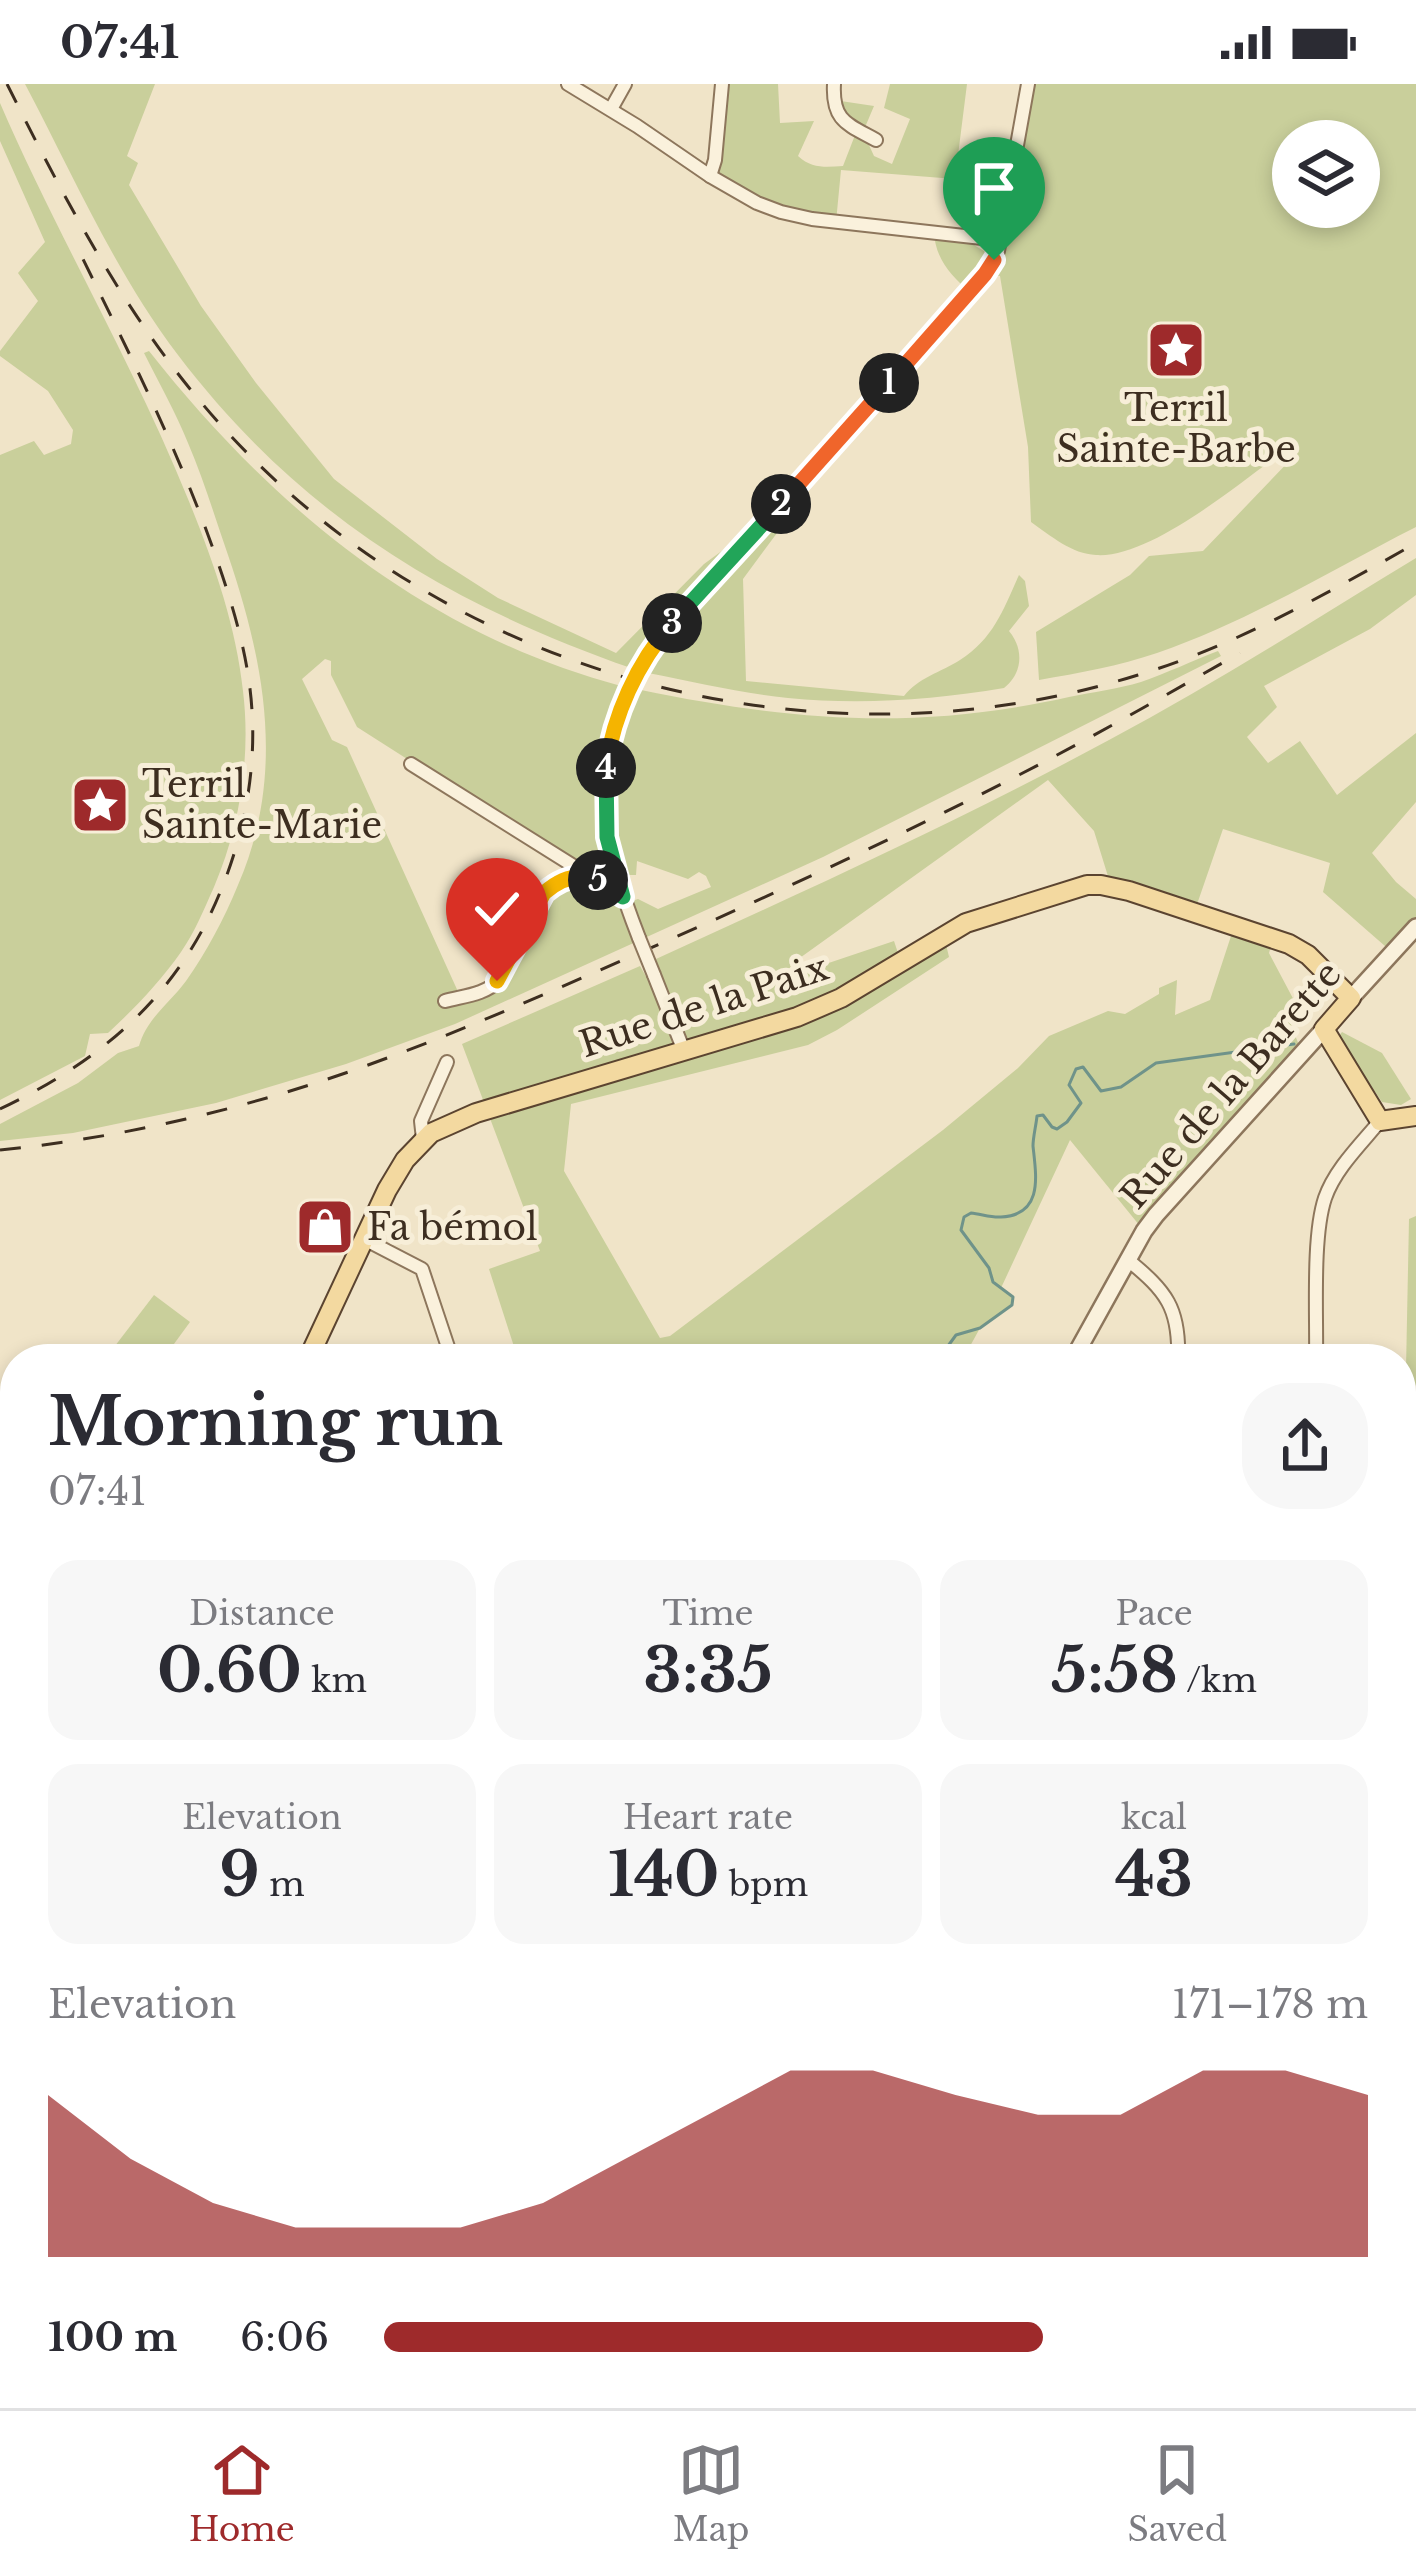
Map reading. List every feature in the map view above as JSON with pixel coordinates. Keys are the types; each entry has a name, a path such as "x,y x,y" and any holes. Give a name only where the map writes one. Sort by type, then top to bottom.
{"main road":[{"name":"Rue de la Paix","path":"315,1344 387,1190 423,1139 446,1124 817,1009 966,923 1087,885 1101,885 1288,944 1308,955 1351,998"},
{"name":"Rue de la Barette","path":"1324,1029 1351,998"},
{"path":"1324,1029 1380,1121 1416,1116"}],"street":[{"path":"568,84 757,203 812,219 999,246"},
{"path":"610,109 626,84"},
{"path":"710,176 716,160 722,84"},
{"path":"834,84 838,115 876,140"},
{"path":"683,1051 623,897 607,837 605,780 613,732 627,694 665,632 985,274 999,246 1028,84"},
{"path":"411,764 623,897"},
{"path":"445,1000 482,992 497,981 544,893 569,878 594,878"},
{"name":"Rue de la Barette","path":"1351,998 1416,927"},
{"name":"Rue de la Barette","path":"1081,1344 1156,1215 1324,1029"},
{"path":"423,1139 421,1121 447,1062"},
{"path":"1316,1344 1319,1241 1326,1196 1380,1121"},
{"path":"364,1239 422,1269 447,1344"},
{"path":"1128,1260 1172,1306 1178,1344"}],"green space":[{"path":"25,84 155,84 127,156 138,163 129,185 201,306 334,479 437,559 498,598 616,653 704,564 771,515 793,491 797,506 743,579 746,681 904,696 981,642 1019,575 1025,581 1029,606 1009,631 1019,653 1015,675 1004,688 923,698 842,701 753,693 648,673 663,634 631,668 499,614 438,582 325,507 274,462 178,355 134,290"},
{"path":"722,84 778,84 780,123 814,121 798,156 825,167 843,166 857,130 834,100 874,106 863,132 874,156 892,164 910,119 884,108 890,84 967,84 955,179 841,170 836,222 781,212 710,176"},
{"path":"1028,84 1416,84 1416,527 1257,611 1191,640 1128,662 1039,680 1036,632 1130,575 1149,556 1203,551 1294,456 1288,448 1196,515 1118,553 1096,555 1054,538 1031,522 1028,447 1000,276 985,275 970,292 945,266 934,232 964,239 984,251 987,260 994,260"},
{"path":"0,103 144,399 197,522 235,642 246,741 231,840 214,887 181,952 108,1033 90,1034 85,1056 0,1100 0,455 34,441 44,455 71,444 73,430 48,391 0,356 38,301 18,273 45,242 0,141"},
{"path":"149,351 247,462 358,558 482,633 549,663 621,686 604,744 596,804 599,849 609,881 570,863 357,727 331,675 331,661 325,659 302,679 332,740 347,747 460,996 502,976 544,893 582,876 626,903 638,899 658,909 711,887 699,872 688,879 637,861 636,875 615,875 607,837 613,732 641,690 802,715 959,715 1114,689 1218,651 1221,656 823,857 455,1024 346,1064 216,1103 73,1133 0,1141 0,1124 78,1083 118,1053 139,1046 147,1027 186,981 221,922 253,843 262,802 265,719 252,637 204,485 144,353"},
{"path":"1416,558 1416,595 1370,629 1264,686 1277,707 1247,737 1268,763 1300,741 1337,795 1416,733 1416,802 1372,853 1416,899 1416,927 1393,953 1323,892 1330,863 1223,829 1194,913 1111,886 1094,831 1048,780 790,965 793,975 894,941 901,962 944,936 949,957 808,1045 571,1104 564,1171 660,1338 670,1336 943,1130 1049,1036 1108,1011 1125,1014 1177,980 1175,1015 1210,1000 1232,933 1271,946 1269,953 1297,1006 1288,1017 1302,1053 1144,1231 1070,1140 1001,1288 1013,1297 1012,1305 980,1328 971,1344 513,1344 489,1269 540,1251 462,1044 640,966 674,1025 656,959 1053,770 1187,697"},
{"path":"1342,1032 1382,1053 1411,1099 1401,1105 1382,1102 1338,1037"},
{"path":"1416,1216 1416,1344 1406,1344 1409,1219"},
{"path":"154,1295 190,1322 174,1344 116,1344"}],"waterway":[{"path":"949,1344 956,1335 980,1328 1012,1305 1013,1297 993,1282 989,1268 961,1230 964,1217 971,1213 1015,1215 1025,1209 1036,1181 1037,1116 1043,1115 1057,1129 1067,1122 1081,1103 1069,1085 1076,1069 1083,1067 1101,1091 1121,1087 1156,1063 1294,1044"}],"railway":[{"path":"7,84 71,208 144,327 200,401 291,495 395,572 508,634 628,678 754,705 882,714 1011,704 1138,675 1211,649 1416,543"},
{"path":"0,1109 103,1046 133,1021 183,962 204,928 229,869 250,780 250,692 240,634 223,578 170,442 79,251"},
{"path":"0,1150 135,1130 224,1110 354,1070 456,1031 723,916 920,824 1074,746 1240,653"}],"place":[{"name":"Terril Sainte-Barbe","path":"1176,350"},
{"name":"Terril Sainte-Marie","path":"100,805"},
{"name":"Fa bémol","path":"325,1227"}],"route":[{"path":"497,981 536,905 555,884 574,877 594,878 623,897 607,837 607,760 627,694 665,632 994,260"}]}
